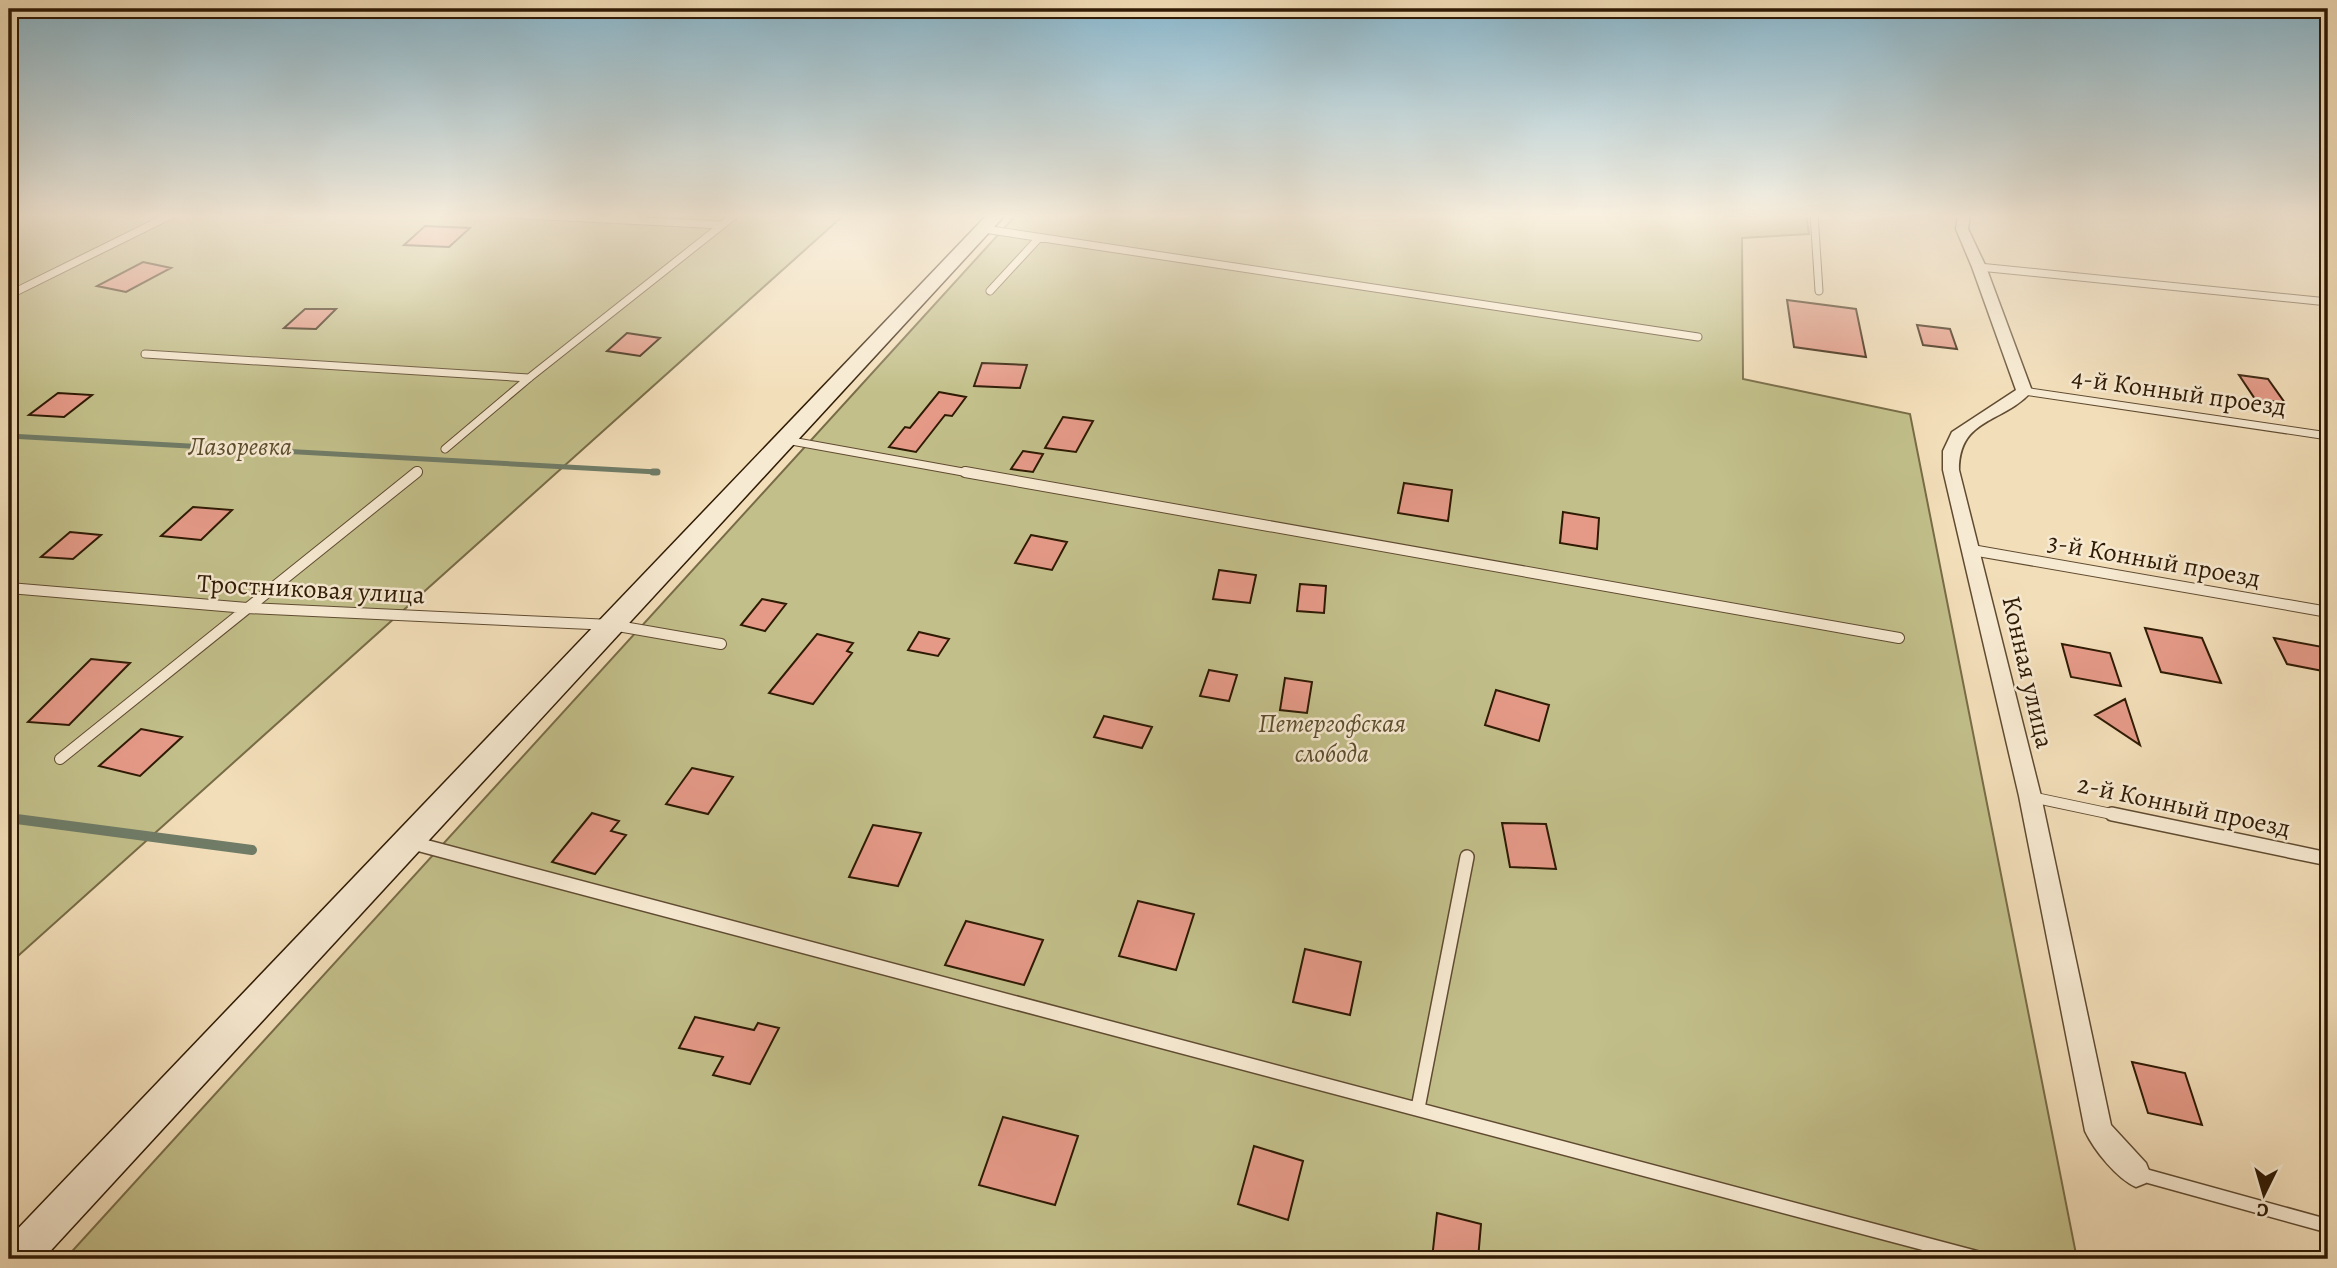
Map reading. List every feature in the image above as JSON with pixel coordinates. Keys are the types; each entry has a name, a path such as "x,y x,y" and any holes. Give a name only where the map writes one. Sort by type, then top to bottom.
{"street":[{"path":"16,1259 943,273"},
{"path":"1981,273 2024,391"},
{"name":"Конная улица","path":"2024,391 1958,435 1951,451 1951,470 2030,796 2099,1131 2136,1173"}],"lane":[{"path":"9,295 53,273"},
{"path":"445,449 528,378 661,273"},
{"path":"990,291 1007,273"},
{"path":"1274,273 1698,337"},
{"path":"1818,273 1819,291"},
{"path":"2041,273 2328,302"},
{"path":"145,354 528,378"},
{"name":"4-й Конный проезд","path":"2024,391 2328,436"},
{"path":"786,440 1899,638"},
{"path":"60,759 418,471"},
{"name":"3-й Конный проезд","path":"1972,550 2328,612"},
{"name":"Тростниковая улица","path":"9,588 247,608 612,625 721,644"},
{"name":"2-й Конный проезд","path":"2030,796 2328,859"},
{"path":"409,842 1982,1259"},
{"path":"1418,1108 1467,857"},
{"path":"2136,1173 2328,1226"}],"green space":[{"name":"Лазоревка","path":"9,273 779,273 9,964"},
{"name":"Петергофская слобода","path":"963,273 1742,273 1743,379 1910,414 2077,1259 65,1259"}],"building":[{"path":"122,273 161,273 126,292 97,286"},
{"path":"1787,300 1856,309 1866,357 1794,347"},
{"path":"305,309 336,309 316,329 284,328"},
{"path":"1917,325 1950,329 1957,349 1923,345"},
{"path":"627,333 660,338 640,356 607,351"},
{"path":"982,363 1027,365 1020,388 974,386"},
{"path":"2239,375 2268,379 2285,403 2255,399"},
{"path":"939,392 966,397 952,416 945,415 916,452 889,447 905,427 910,428"},
{"path":"58,393 92,395 64,417 29,415"},
{"path":"1063,417 1093,421 1076,452 1045,448"},
{"path":"1023,451 1043,454 1033,472 1011,469"},
{"path":"1404,483 1452,490 1448,521 1398,513"},
{"path":"193,507 232,510 201,540 161,536"},
{"path":"1563,512 1599,518 1597,549 1560,543"},
{"path":"70,532 101,535 73,559 41,557"},
{"path":"1031,535 1067,542 1052,570 1015,563"},
{"path":"1219,570 1256,575 1250,603 1213,599"},
{"path":"1300,584 1326,586 1324,613 1297,611"},
{"path":"762,599 786,604 765,631 741,625"},
{"path":"2145,628 2202,638 2221,683 2161,672"},
{"path":"919,632 949,639 938,656 908,650"},
{"path":"817,634 853,643 847,651 852,653 813,704 769,693"},
{"path":"2274,638 2328,648 2328,672 2287,664"},
{"path":"2062,644 2110,653 2121,686 2071,677"},
{"path":"91,659 130,663 69,725 28,722"},
{"path":"1209,670 1237,675 1229,701 1200,696"},
{"path":"1285,678 1312,682 1307,713 1280,710"},
{"path":"1496,690 1549,705 1539,741 1485,725"},
{"path":"2125,699 2140,745 2095,715"},
{"path":"1104,716 1152,727 1142,748 1094,737"},
{"path":"141,729 182,737 140,776 99,766"},
{"path":"692,768 733,777 708,814 666,804"},
{"path":"592,813 619,821 611,831 626,835 595,874 552,862"},
{"path":"1502,823 1546,824 1556,869 1510,867"},
{"path":"873,825 921,833 898,886 849,877"},
{"path":"1138,901 1194,914 1176,970 1119,956"},
{"path":"966,921 1043,940 1024,985 945,965"},
{"path":"1305,949 1361,962 1350,1015 1293,1002"},
{"path":"695,1017 754,1030 758,1023 779,1028 750,1084 713,1075 723,1057 679,1048"},
{"path":"2132,1062 2185,1073 2202,1125 2148,1113"},
{"path":"1003,1117 1078,1136 1055,1205 979,1185"},
{"path":"1254,1146 1303,1161 1288,1220 1238,1204"},
{"path":"1437,1213 1481,1224 1478,1259 1432,1259"}],"waterway":[{"path":"9,436 657,472 653,472"},
{"path":"9,818 252,850"}]}
